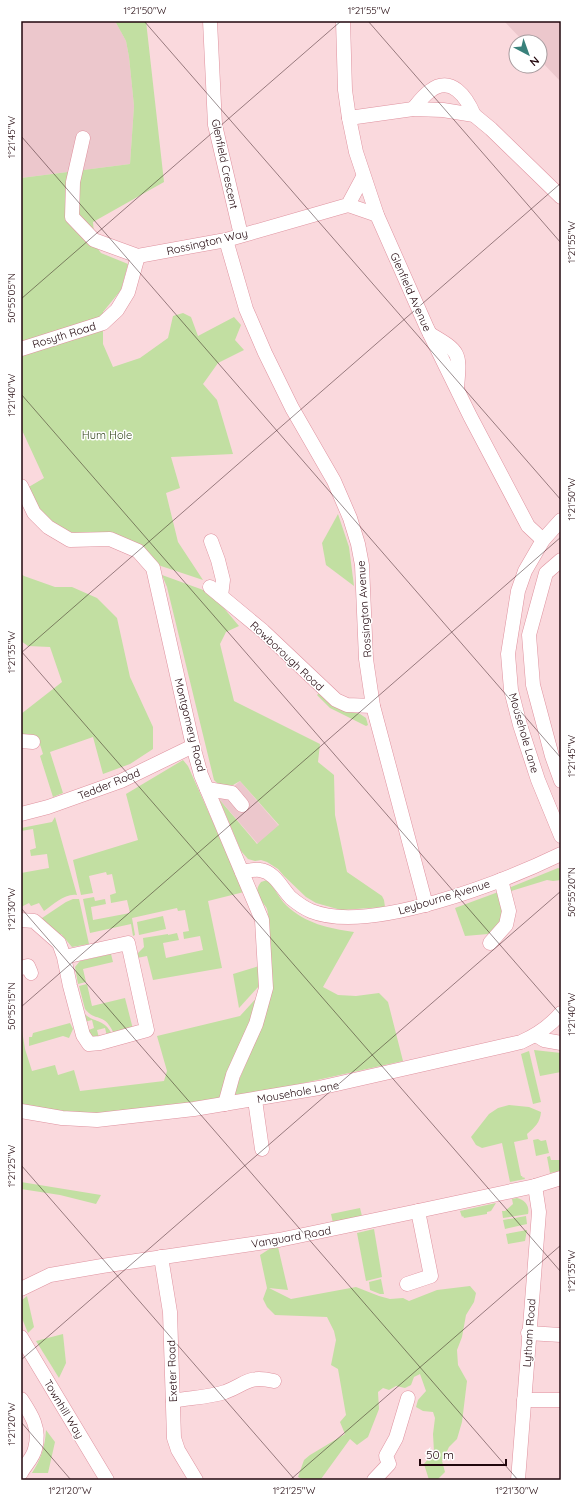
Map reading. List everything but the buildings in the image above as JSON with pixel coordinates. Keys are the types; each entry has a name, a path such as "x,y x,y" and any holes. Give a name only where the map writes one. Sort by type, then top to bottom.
{"street":[{"name":"Glenfield Crescent","path":"210,21 215,125 241,235"},
{"name":"Glenfield Avenue","path":"343,21 345,90 349,118 363,177 377,215 430,334 457,389 528,526 543,540"},
{"path":"413,109 430,90 437,86 457,89 469,102 474,115 491,129 561,197"},
{"path":"349,118 413,109 442,110 474,115"},
{"path":"83,138 74,182 72,217 94,240 138,256"},
{"path":"363,177 348,205 377,215"},
{"name":"Rossington Way","path":"138,256 226,240 348,205"},
{"name":"Rossington Avenue","path":"226,240 246,309 292,408 334,481 350,518 358,544 362,565 366,659 373,706 426,905"},
{"name":"Rosyth Road","path":"21,349 103,323 117,310 128,292 138,256"},
{"name":"Montgomery Road","path":"21,486 34,513 48,527 70,540 110,539 138,551 153,568 193,746 201,774 262,920 266,988 256,1024 233,1075 225,1104"},
{"name":"Mousehole Lane","path":"561,520 543,540 525,572 518,591 508,654 511,690 520,725 538,780 561,836"},
{"path":"210,541 218,560 223,580 221,596"},
{"path":"538,780 560,775 552,756 533,685 529,635 546,573 561,560"},
{"name":"Rowborough Road","path":"210,587 263,631 336,700 348,705 373,706"},
{"name":"Tedder Road","path":"21,814 48,807 121,781 193,746"},
{"path":"207,789 232,793 242,805"},
{"name":"Leybourne Avenue","path":"242,872 262,870 273,875 291,898 300,906 312,912 341,918 394,913 426,905 501,880 561,854"},
{"path":"490,943 506,925 509,911 501,880"},
{"path":"21,920 34,921 59,943 64,957 70,1007 83,1035 89,1044 100,1043 147,1030 128,943 64,957"},
{"name":"Mousehole Lane","path":"21,1110 62,1118 97,1120 139,1116 255,1100 344,1083 516,1044 536,1035 554,1021 561,1013"},
{"path":"536,1035 544,1040 561,1043"},
{"path":"255,1100 262,1149"},
{"name":"Vanguard Road","path":"21,1289 50,1275 277,1240 418,1212 535,1186 561,1178"},
{"name":"Lytham Road","path":"518,1480 528,1333 539,1212 535,1186"},
{"path":"407,1284 431,1276 418,1212"},
{"name":"Exeter Road","path":"160,1257 170,1312 174,1438 178,1450 196,1480"},
{"path":"528,1333 561,1335"},
{"name":"Townhill Way","path":"21,1338 107,1480"},
{"path":"173,1401 224,1392 250,1380 260,1378 274,1382"},
{"path":"374,1480 389,1464 386,1456 396,1438 408,1398"},
{"path":"21,1399 34,1421 37,1436 35,1449 21,1473"},
{"path":"524,1400 561,1400"}],"shaded area":[{"path":"21,21 115,21 126,41 129,57 134,106 130,164 21,178"},
{"path":"504,21 561,21 561,82 548,68 548,34 516,34"},
{"path":"240,781 279,826 258,844 219,799"}],"green space":[{"name":"Hum Hole","path":"115,21 146,21 164,182 93,222 95,245 101,253 128,264 121,290 103,312 103,344 113,367 140,358 168,338 173,316 183,313 191,317 198,336 234,317 241,325 235,340 244,350 218,363 203,384 217,400 233,454 171,457 180,488 166,493 178,542 203,580 158,565 143,549 62,530 46,522 27,488 44,478 21,428 21,178 130,164 134,106 129,57 126,41"},
{"path":"338,514 349,547 354,586 326,565 322,543"},
{"path":"21,574 55,587 72,587 97,598 117,618 130,677 153,727 153,749 130,764 103,774 93,737 50,752 63,793 53,797 40,756 43,754 40,745 34,738 21,735 21,714 62,682 50,647 28,646 21,641"},
{"path":"162,575 206,591 217,600 239,626 226,632 220,644 234,701 320,744 318,762 334,775 335,815 347,872 382,896 385,907 341,910 316,903 306,897 278,869 261,860 255,861 248,859 241,851 219,799 257,844 279,825 240,781 228,788 222,788 214,780 167,587"},
{"path":"319,693 340,709 360,714 366,718 368,725 366,726 330,708 317,695"},
{"path":"183,760 188,766 244,892 208,901 222,968 153,980 147,956 137,958 138,953 144,947 143,938 177,933 179,940 163,943 166,958 203,950 200,936 184,939 183,932 189,931 185,910 178,911 177,908 132,918 135,935 133,936 131,924 90,933 83,899 94,897 95,901 105,899 106,904 91,907 93,920 130,913 127,900 111,903 110,895 116,893 112,874 107,875 106,872 89,876 93,893 81,895 73,860 138,840 126,794"},
{"path":"55,817 77,895 64,897 44,911 39,903 31,906 29,903 21,907 21,873 49,868 47,854 31,856 30,850 36,848 33,829 21,831 21,828 52,822"},
{"path":"558,868 561,869 561,880 547,880 508,892 506,889"},
{"path":"267,880 286,905 301,917 326,927 354,932 323,987 338,995 356,996 379,993 388,1002 403,1061 231,1099 263,1023 269,919 267,908 259,898 257,889 261,882"},
{"path":"501,891 507,909 502,922 488,934 465,936 455,908"},
{"path":"73,899 79,899 89,944 72,947 61,934 58,934 39,920"},
{"path":"163,916 166,929 139,935 137,922"},
{"path":"111,954 113,962 83,969 86,982 78,984 75,967 80,961"},
{"path":"259,966 259,986 239,1008 233,974"},
{"path":"87,984 92,1006 125,998 133,1029 114,1034 107,1022 89,1013 85,1009 79,986"},
{"path":"260,994 221,1101 98,1115 62,1112 21,1104 21,1024 25,1049 32,1071 55,1065 58,1075 74,1070 80,1091 164,1081 167,1071 157,1036 240,1016"},
{"path":"82,1011 90,1018 105,1025 112,1034 107,1036 105,1028 97,1030 99,1038 94,1039 86,1031 94,1028 92,1020 84,1022"},
{"path":"70,1023 73,1029 69,1038 63,1036 29,1046 29,1037 32,1037 33,1033"},
{"path":"534,1050 561,1053 561,1072 540,1076"},
{"path":"529,1051 541,1102 533,1104 521,1054"},
{"path":"509,1105 529,1107 541,1112 540,1119 537,1124 527,1134 528,1139 514,1142 521,1176 525,1179 510,1182 502,1143 482,1148 476,1145 471,1137 489,1114 498,1108"},
{"path":"538,1139 541,1141 546,1140 549,1153 536,1156 533,1140"},
{"path":"550,1156 551,1160 561,1160 561,1171 550,1173 547,1157"},
{"path":"21,1182 101,1195 96,1204 60,1195 21,1189"},
{"path":"517,1198 526,1204 528,1214 503,1218 502,1211 505,1211 513,1204 512,1199"},
{"path":"496,1203 491,1211 487,1212 487,1214 464,1218 463,1216 462,1217 460,1211"},
{"path":"360,1208 362,1216 333,1223 331,1214"},
{"path":"526,1216 527,1224 505,1229 503,1220"},
{"path":"374,1229 382,1277 366,1281 357,1233"},
{"path":"527,1230 525,1241 508,1244 506,1234"},
{"path":"278,1247 288,1290 269,1288 291,1299 356,1287 390,1299 403,1298 409,1301 437,1290 470,1286 476,1293 474,1302 466,1315 462,1337 457,1350 458,1365 467,1381 462,1422 457,1439 449,1447 442,1461 445,1472 437,1480 429,1480 424,1464 434,1452 433,1434 435,1418 433,1412 423,1411 416,1407 418,1400 426,1391 420,1374 414,1377 411,1385 405,1388 396,1386 389,1390 383,1388 378,1392 379,1409 368,1437 357,1445 350,1439 321,1479 304,1480 298,1477 304,1460 345,1434 340,1422 346,1415 338,1369 331,1365 336,1340 334,1331 327,1317 275,1315 267,1307 263,1299 267,1288 260,1255 271,1248"},
{"path":"381,1279 384,1294 370,1290 369,1282"},
{"path":"27,1296 34,1327 28,1333 21,1316 22,1300"},
{"path":"63,1334 66,1363 59,1378 36,1341"},
{"path":"46,1430 55,1442 48,1473 32,1473 42,1453"}]}
